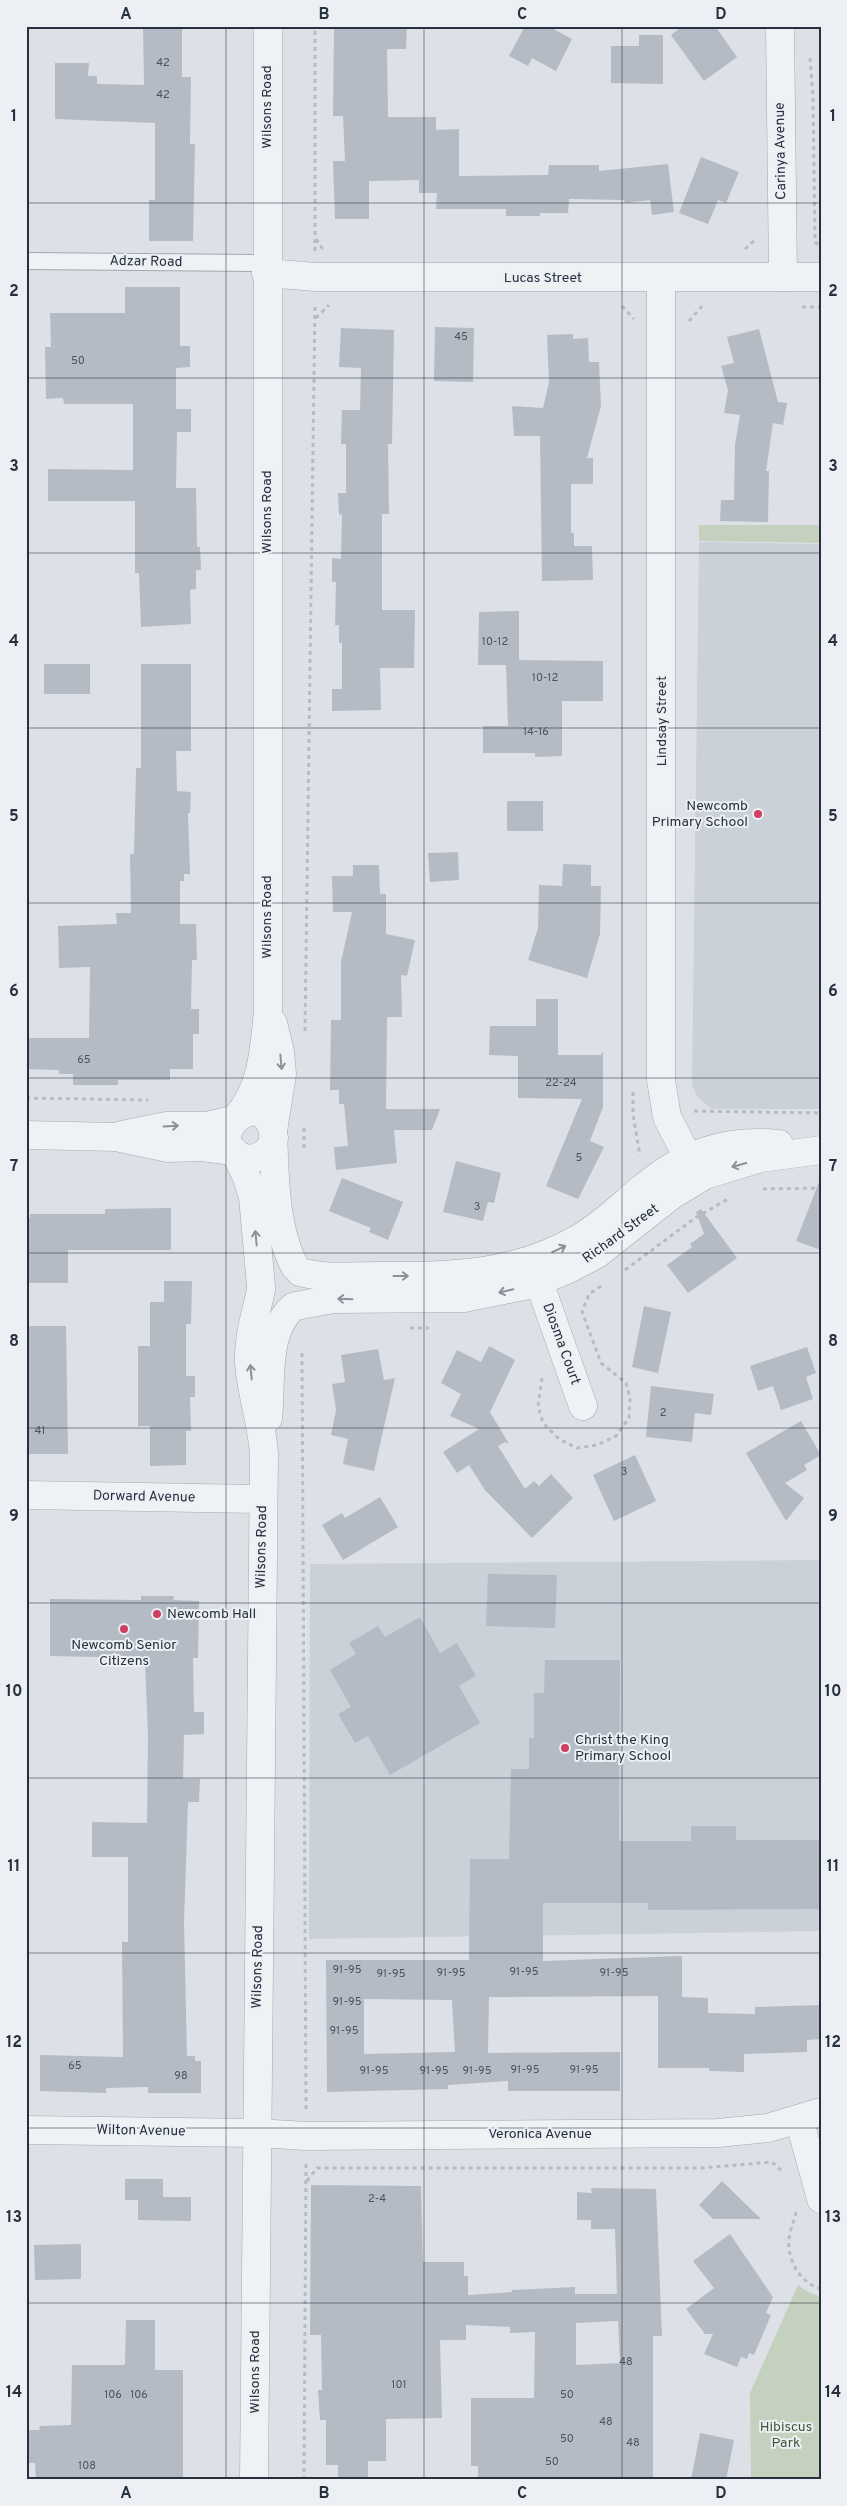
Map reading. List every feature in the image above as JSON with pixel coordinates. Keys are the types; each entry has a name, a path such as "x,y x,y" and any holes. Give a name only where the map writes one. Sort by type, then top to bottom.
{"street":[{"name":"Wilsons Road","path":"235,1118 249,1102 259,1076 268,997 266,268 268,26"},
{"name":"Carinya Avenue","path":"780,26 783,277"},
{"name":"Lucas Street","path":"266,268 316,277 821,277"},
{"name":"Lindsay Street","path":"661,278 661,1080 663,1102 672,1131 694,1168"},
{"name":"Wilsons Road","path":"268,997 280,1052 282,1074 274,1135 281,1227 288,1254 297,1270"},
{"path":"106,1136 128,1134 166,1126 206,1126 247,1113 257,1113 266,1118 274,1135 270,1148 259,1157 243,1158 234,1151 229,1144 227,1134 235,1118"},
{"path":"26,1135 106,1136 126,1138 168,1148 202,1147 234,1151"},
{"name":"Richard Street","path":"295,1307 333,1299 464,1298 502,1292 582,1237 624,1219 659,1175 694,1168 713,1148 741,1143 768,1143 821,1149"},
{"name":"Wilsons Road","path":"234,1151 247,1178 253,1197 261,1288 253,1319 249,1354 251,1376 263,1436 264,1454"},
{"path":"283,1264 297,1270 306,1283 304,1296 295,1307 282,1310 270,1305 261,1288 264,1275 272,1267 283,1264"},
{"name":"Richard Street","path":"297,1270 325,1277 456,1276 508,1268 534,1271"},
{"name":"Diosma Court","path":"534,1271 583,1406"},
{"name":"Wilsons Road","path":"254,2480 262,1499 264,1454 274,1346 283,1318 295,1307"},
{"name":"Dorward Avenue","path":"26,1495 262,1499"},
{"path":"809,2203 810,2116"},
{"name":"Veronica Avenue","path":"256,2133 306,2136 718,2133 768,2128 810,2116"},
{"name":"Wilton Avenue","path":"26,2130 256,2133"}],"lane":[{"name":"Adzar Road","path":"26,260 266,268"}],"path":[{"path":"305,1032 316,277 315,26"},
{"path":"810,49 813,96 815,242 821,247"},
{"path":"744,250 760,236"},
{"path":"315,238 322,248 332,248"},
{"path":"26,1098 156,1100"},
{"path":"633,1162 672,1131 691,1111 821,1113"},
{"path":"304,1121 304,1150"},
{"path":"302,1350 306,2136 304,2480"},
{"path":"306,2182 317,2168 701,2168 772,2162 791,2179"},
{"path":"809,2203 789,2240 791,2256 797,2273 814,2287 821,2289"}],"shaded area":[{"name":"Newcomb Primary School","path":"699,542 821,544 821,1109 712,1109 698,1098 692,1085"},
{"name":"Christ the King Primary School","path":"821,1560 821,1931 309,1939 310,1564"}],"green space":[{"path":"699,525 821,525 821,543 699,541"},
{"name":"Hibiscus Park","path":"798,2285 808,2292 821,2297 821,2480 751,2480 750,2393"}],"building":[{"path":"143,26 182,26 182,77 191,77 190,144 195,144 193,241 149,241 149,200 155,200 155,123 55,119 55,63 89,63 88,76 97,76 97,84 144,85"},
{"path":"334,26 407,26 406,49 387,49 388,117 436,117 436,130 459,129 459,176 548,175 549,165 599,165 599,171 668,164 674,212 652,215 650,200 625,203 624,200 569,199 568,213 540,213 540,216 506,216 506,209 436,209 437,193 419,193 419,180 369,181 369,219 335,219 333,161 345,161 343,116 333,116"},
{"path":"525,26 548,26 572,39 556,71 532,58 528,66 509,56"},
{"path":"683,26 715,26 737,57 704,81 671,35"},
{"path":"639,35 663,35 663,84 611,83 611,46 639,46"},
{"path":"701,157 739,172 726,203 718,200 708,224 679,213"},
{"path":"125,287 180,287 180,346 190,346 190,367 176,368 176,409 191,409 191,432 177,432 176,488 196,488 197,547 200,547 201,570 196,570 196,589 190,590 191,624 141,627 139,573 135,573 135,501 48,501 48,469 133,470 133,404 64,404 63,398 46,399 45,347 51,347 50,313 125,313"},
{"path":"435,327 474,328 473,382 434,381"},
{"path":"341,328 394,330 392,444 388,444 389,514 382,514 382,610 415,610 414,668 380,668 381,710 332,711 332,689 342,689 342,643 339,643 339,625 335,625 336,582 332,582 332,558 341,559 342,514 339,515 338,493 346,493 346,444 341,444 342,410 360,410 361,368 339,367"},
{"path":"759,329 778,402 787,403 783,425 773,423 766,471 769,471 768,522 720,521 721,500 734,500 735,445 740,415 724,413 728,390 721,366 734,363 727,337"},
{"path":"573,334 573,339 588,338 589,362 599,362 601,406 587,458 593,458 593,484 571,484 571,533 574,533 574,546 592,546 593,580 542,581 540,436 514,436 512,406 543,408 549,382 547,335"},
{"path":"519,611 519,660 603,661 603,701 562,701 562,756 535,757 535,753 483,753 483,726 508,726 506,665 478,665 479,612"},
{"path":"44,664 90,664 90,694 44,694"},
{"path":"141,664 191,664 191,751 176,751 177,791 191,792 190,813 188,813 190,874 184,874 184,881 180,881 180,924 196,924 197,960 192,960 191,1009 199,1009 199,1034 193,1034 193,1069 170,1069 170,1080 118,1080 118,1085 73,1085 73,1074 59,1074 59,1070 26,1069 26,1038 89,1038 90,967 59,968 58,926 117,924 116,913 131,913 130,854 134,854 136,768 141,768"},
{"path":"507,801 543,801 543,831 507,831"},
{"path":"458,852 459,880 430,882 428,853"},
{"path":"563,864 591,865 591,886 601,886 600,934 587,978 528,960 538,928 539,885 562,886"},
{"path":"353,865 379,865 380,894 386,894 386,934 415,940 407,976 401,975 402,1017 387,1017 386,1109 440,1109 432,1130 394,1130 397,1163 336,1170 334,1147 348,1146 344,1104 339,1104 339,1090 330,1090 331,1020 341,1020 341,962 352,912 333,912 332,876 353,876"},
{"path":"536,999 558,999 558,1055 601,1055 603,1051 603,1107 590,1141 604,1147 578,1199 546,1186 582,1099 518,1098 518,1056 489,1055 490,1026 536,1026"},
{"path":"456,1161 501,1173 494,1203 488,1202 483,1221 443,1212"},
{"path":"342,1178 403,1202 388,1240 369,1232 371,1228 329,1211"},
{"path":"819,1182 821,1183 821,1250 796,1241"},
{"path":"171,1208 171,1250 68,1250 68,1283 27,1283 26,1218 30,1218 30,1214 105,1214 105,1209"},
{"path":"701,1209 737,1258 688,1293 667,1265 692,1247 690,1244 704,1234 696,1212"},
{"path":"164,1281 192,1281 191,1324 186,1324 186,1376 195,1376 195,1397 190,1397 191,1431 186,1431 186,1465 150,1466 150,1426 138,1426 138,1346 150,1346 150,1302 164,1302"},
{"path":"644,1306 671,1312 658,1373 632,1367"},
{"path":"26,1326 66,1326 68,1454 26,1454"},
{"path":"489,1346 515,1360 490,1412 509,1444 505,1442 498,1446 525,1489 534,1481 539,1486 551,1474 573,1498 532,1538 485,1490 469,1465 457,1473 443,1452 479,1429 450,1416 461,1394 441,1383 457,1350 481,1362"},
{"path":"807,1347 816,1373 806,1377 813,1399 781,1410 773,1386 758,1391 750,1366"},
{"path":"378,1349 384,1380 395,1378 374,1471 343,1464 348,1439 331,1435 336,1410 332,1384 345,1382 341,1355"},
{"path":"651,1386 714,1394 711,1415 695,1413 692,1442 646,1437"},
{"path":"801,1421 821,1455 804,1465 807,1470 785,1483 804,1498 786,1521 746,1453"},
{"path":"635,1455 656,1501 614,1521 593,1475"},
{"path":"380,1497 398,1527 343,1560 322,1525 342,1513 345,1518"},
{"path":"488,1574 557,1575 555,1628 486,1626"},
{"path":"141,1596 174,1596 173,1600 199,1601 198,1658 193,1658 194,1712 204,1712 204,1734 184,1735 183,1779 200,1779 199,1802 188,1802 184,1922 187,2056 195,2056 195,2061 201,2061 201,2093 148,2093 148,2087 106,2088 106,2093 40,2091 40,2055 123,2057 122,1942 128,1942 128,1857 92,1857 92,1822 147,1823 148,1736 145,1662 140,1661 140,1658 50,1656 50,1599 141,1600"},
{"path":"420,1617 440,1653 457,1643 476,1676 459,1686 480,1723 390,1775 368,1736 355,1743 338,1714 351,1707 330,1670 356,1654 349,1643 378,1626 385,1637"},
{"path":"545,1660 620,1660 619,1841 691,1841 691,1826 736,1826 736,1840 821,1840 821,1909 648,1910 648,1903 543,1903 543,1961 682,1956 682,1997 708,1998 708,2013 755,2014 755,2007 821,2005 821,2039 807,2040 807,2052 744,2054 744,2072 709,2071 709,2068 658,2068 658,1996 489,1997 488,2053 620,2052 620,2091 508,2091 508,2081 448,2085 448,2089 327,2092 326,1960 469,1960 470,1859 509,1859 511,1769 529,1769 529,1738 534,1738 534,1693 544,1693","holes":["364,1999 452,2000 455,2052 364,2054"]},
{"path":"125,2179 163,2179 163,2197 191,2197 191,2221 138,2220 138,2200 125,2200"},
{"path":"722,2181 761,2219 713,2219 699,2205"},
{"path":"311,2185 421,2186 423,2262 464,2262 464,2276 468,2276 468,2295 512,2292 512,2290 575,2287 575,2294 617,2294 615,2229 591,2229 591,2220 577,2220 577,2192 592,2193 591,2188 656,2189 662,2336 653,2336 653,2480 478,2480 478,2466 471,2466 471,2398 534,2398 535,2332 510,2333 510,2327 466,2325 466,2340 440,2340 442,2418 386,2419 386,2461 368,2461 368,2480 338,2480 338,2465 326,2465 326,2420 320,2420 318,2390 322,2390 321,2335 310,2335","holes":["618,2321 620,2363 576,2365 576,2323"]},
{"path":"730,2234 773,2297 766,2313 771,2315 754,2355 749,2353 747,2359 741,2357 737,2367 704,2354 713,2334 705,2334 686,2309 714,2288 693,2261"},
{"path":"81,2244 81,2279 35,2280 34,2245"},
{"path":"126,2320 155,2320 155,2370 183,2370 183,2480 36,2480 35,2463 26,2463 26,2430 39,2430 40,2426 71,2425 72,2365 125,2365"},
{"path":"700,2433 734,2440 726,2480 691,2480"}],"place":[{"name":"Newcomb Primary School","path":"758,814"},
{"name":"Newcomb Hall","path":"157,1614"},
{"name":"Newcomb Senior Citizens","path":"124,1629"},
{"name":"Christ the King Primary School","path":"565,1748"}]}
